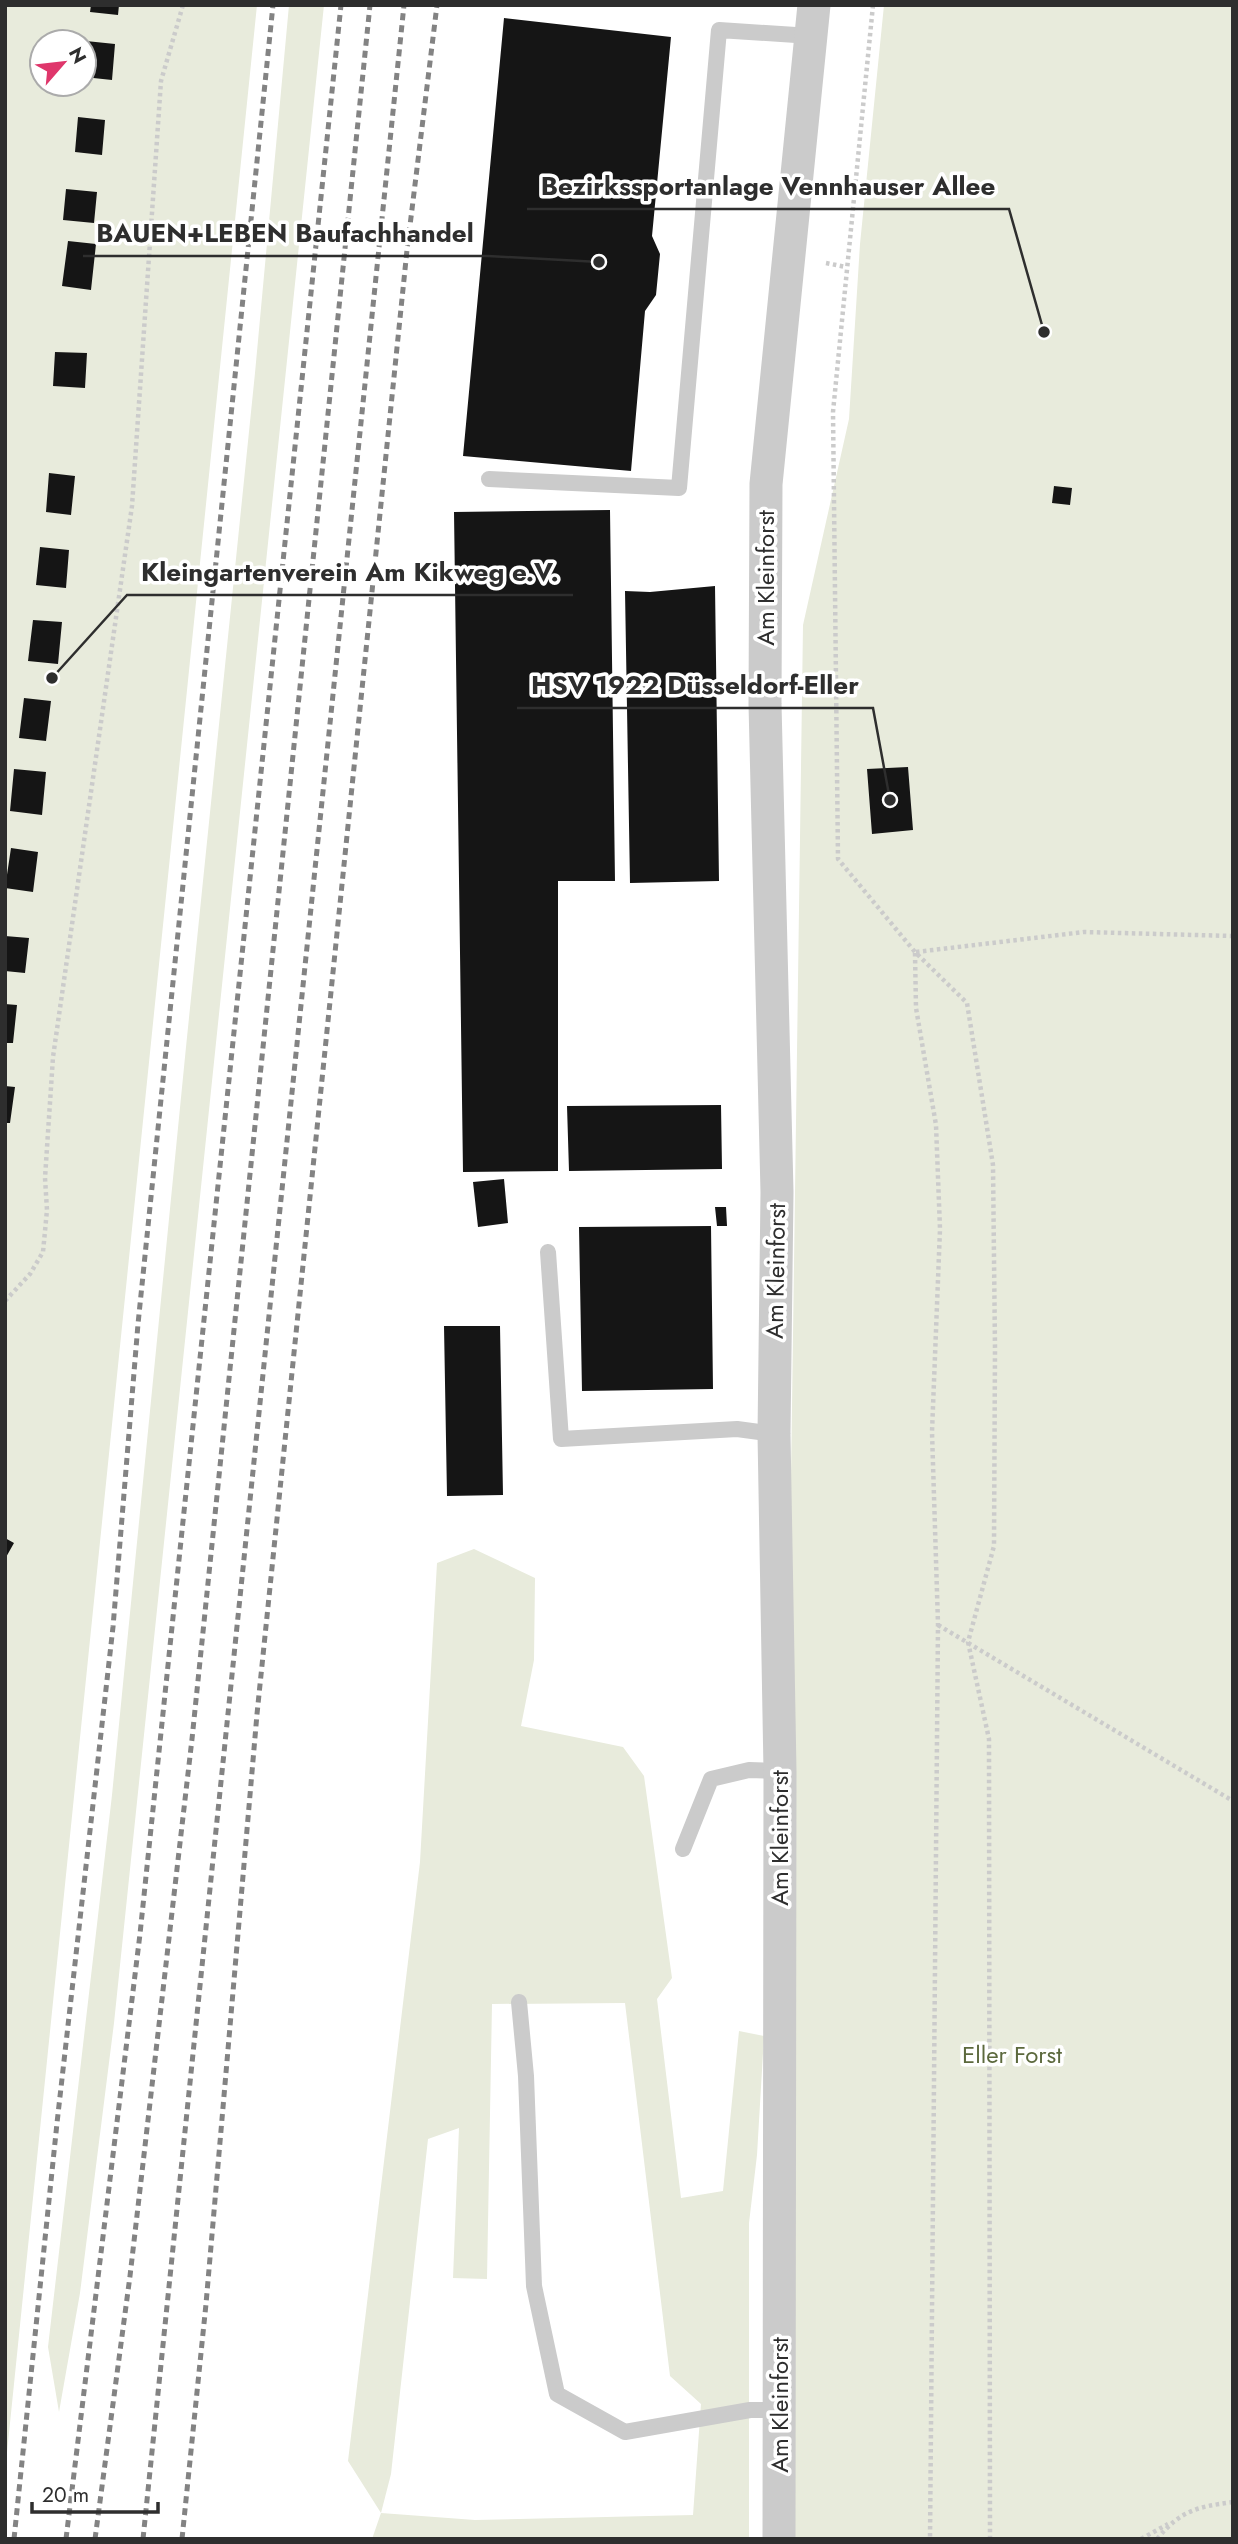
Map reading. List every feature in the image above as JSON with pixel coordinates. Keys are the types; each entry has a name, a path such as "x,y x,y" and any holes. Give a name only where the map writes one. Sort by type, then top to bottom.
{"street":[{"name":"Am Kleinforst","path":"779,2539 780,1771 774,1434 778,1192 765,704 766,484 812,21"}],"lane":[{"path":"489,479 679,488 719,30 812,21"},
{"path":"548,1252 561,1439 737,1429 774,1434"},
{"path":"683,1849 710,1779 749,1770 780,1771"},
{"path":"519,2002 526,2076 534,2286 557,2394 625,2432 750,2410 780,2410"}],"path":[{"path":"5,1301 30,1274 43,1252 53,1058 132,506 161,81 183,5"},
{"path":"873,5 833,412 838,859 915,952 967,1003 993,1165 994,1546 968,1642 989,1739 990,2539"},
{"path":"915,952 1084,932 1233,936"},
{"path":"915,952 916,1008 936,1125 940,1229 932,1432 938,1624 930,2539"},
{"path":"938,1624 1233,1801"},
{"path":"1141,2539 1201,2506 1233,2502"},
{"path":"1157,2539 1172,2521"}],"green space":[{"path":"5,5 257,5 5,2472"},
{"path":"289,5 324,5 114,2023 80,2293 59,2412 48,2347 112,1795 255,373"},
{"name":"Eller Forst","path":"884,5 1233,5 1233,2539 789,2539 789,1620 803,625 849,419 860,244"},
{"path":"474,1549 535,1578 534,1660 521,1726 623,1747 644,1776 672,1978 657,1999 681,2198 723,2191 739,2031 764,2036 757,2155 749,2223 749,2539 372,2539 381,2513 348,2461 420,1862 437,1563","holes":["625,2003 670,2376 701,2404 693,2515 475,2520 381,2513 391,2474 428,2139 459,2128 453,2278 487,2279 492,2004"]}],"building":[{"path":"91,5 119,5 118,15 90,12"},
{"path":"504,18 671,37 652,236 660,254 656,295 645,311 631,471 463,456"},
{"path":"98,42 115,44 112,80 98,78"},
{"path":"78,117 105,120 102,155 75,152"},
{"path":"66,189 97,192 94,223 63,220"},
{"path":"68,241 96,244 91,290 62,286"},
{"path":"55,352 87,353 85,388 53,386"},
{"path":"49,473 75,476 71,515 46,512"},
{"path":"1054,486 1072,488 1070,505 1052,503"},
{"path":"610,510 615,881 558,881 558,1171 463,1172 454,512"},
{"path":"40,547 69,550 66,588 36,585"},
{"path":"715,586 719,881 630,883 625,591 650,592"},
{"path":"33,620 62,622 58,664 28,661"},
{"path":"24,698 51,701 46,741 19,738"},
{"path":"908,767 913,830 872,834 867,769"},
{"path":"14,769 46,772 42,815 10,811"},
{"path":"11,848 38,852 33,892 5,888"},
{"path":"5,936 29,938 25,973 5,971"},
{"path":"5,1004 17,1005 13,1043 5,1043"},
{"path":"5,1086 15,1087 10,1123 5,1123"},
{"path":"721,1105 722,1169 569,1171 567,1106"},
{"path":"504,1179 508,1223 478,1227 473,1182"},
{"path":"715,1207 726,1207 727,1226 717,1226"},
{"path":"711,1226 713,1389 582,1391 579,1227"},
{"path":"444,1326 500,1326 503,1495 447,1496"},
{"path":"5,1538 14,1543 5,1559"}],"railway":[{"path":"14,2539 57,2123 113,1627 138,1324 273,5"},
{"path":"66,2539 140,1934 341,5"},
{"path":"95,2539 130,2276 192,1739 370,5"},
{"path":"143,2539 404,5"},
{"path":"182,2539 206,2304 257,1714 407,250 437,5"}],"place":[{"name":"BAUEN+LEBEN Baufachhandel","path":"599,262"},
{"name":"Bezirkssportanlage Vennhauser Allee","path":"1044,332"},
{"name":"Kleingartenverein Am Kikweg e.V.","path":"52,678"},
{"name":"HSV 1922 Düsseldorf-Eller","path":"890,800"}]}
